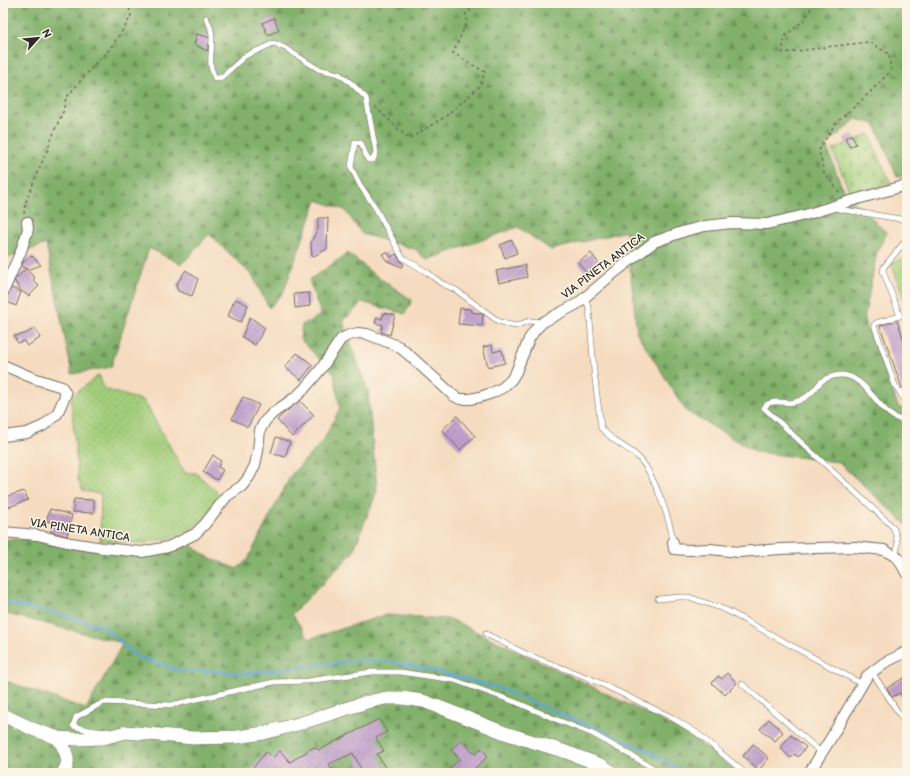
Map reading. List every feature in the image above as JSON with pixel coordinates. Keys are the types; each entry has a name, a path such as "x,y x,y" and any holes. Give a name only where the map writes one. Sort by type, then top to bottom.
{"street":[{"name":"VIA PINETA ANTICA","path":"3,532 37,535 71,543 142,552 168,546 195,534 227,496 242,486 249,477 254,465 258,451 260,430 265,421 304,389 321,369 341,339 349,334 367,334 392,343 408,354 454,396 460,399 480,397 502,388 512,380 529,339 543,322 577,304 614,272 654,242 685,231 705,226 732,223 767,224 805,215 907,185"},
{"path":"3,292 21,251 28,229 27,222"},
{"path":"3,365 33,378 62,387 66,394 57,414 43,426 27,433 3,436"},
{"path":"673,542 674,549 710,549 739,552 854,547 884,550 898,558 907,574"},
{"path":"809,773 867,676 884,663 907,651"},
{"path":"3,715 35,730 58,738 103,738 122,730 193,738 237,737 264,733 298,724 367,702 386,698 402,698 422,701 505,733 566,752 601,765 613,773"},
{"path":"58,738 66,755 65,768"},
{"path":"65,768 77,746 83,739"}],"lane":[{"path":"206,18 213,33 211,57 212,69 216,78 222,77 245,56 274,43 286,48 318,69 339,74 351,83 366,98 376,152 373,160 368,160 361,143 355,142 351,167 360,186 375,207 402,256 441,283 456,290 498,320 515,326 530,321 543,322"},
{"path":"832,207 907,220"},
{"path":"907,239 884,267 883,271 900,316 876,323 874,325 895,384 907,403"},
{"path":"585,298 589,308 601,428 616,442 639,458 649,472 656,485 670,523 673,542"},
{"path":"896,557 897,537 893,527 764,408 766,405 773,402 796,402 812,393 822,381 840,375 847,375 858,381 894,418 904,420 907,419"},
{"path":"658,599 689,597 726,610 862,684"},
{"path":"486,634 528,655 589,678 671,717 697,733 745,773"},
{"path":"110,730 104,732 73,726 76,717 104,702 171,705 274,682 307,681 372,672 400,672 454,680 518,703 593,734 662,773"},
{"path":"872,672 907,726"},
{"path":"742,684 822,753"}],"path":[{"path":"27,222 23,214 25,204 63,112 66,98 109,50 125,27 130,16 128,3"},
{"path":"366,98 408,139 446,116 480,86 485,72 453,53 467,22 466,13 481,3"},
{"path":"814,3 804,20 784,37 783,53 869,42 889,54 892,71 835,124 819,150 824,173 847,202"}],"green space":[{"path":"3,3 907,3 907,176 897,177 875,124 856,119 826,145 843,190 887,233 877,251 864,320 899,408 907,407 907,525 838,462 756,452 686,411 637,333 626,231 551,250 518,227 427,260 415,249 362,234 345,210 317,200 283,293 269,308 252,275 209,234 186,260 180,264 149,248 111,367 72,374 46,244 3,260"},
{"path":"869,134 891,184 851,195 832,150 847,143 845,138 852,135 855,140"},
{"path":"348,253 372,273 412,300 405,314 362,302 343,322 368,391 377,491 352,554 292,614 309,639 385,615 450,619 680,730 710,750 738,773 3,773 3,680 86,709 123,643 3,613 3,539 40,540 157,553 191,545 206,556 237,569 248,559 291,475 323,441 340,408 334,374 300,339 302,325 321,315 309,280"},
{"path":"907,257 907,307 891,263"},
{"path":"99,375 104,389 144,401 185,473 196,473 220,495 204,519 190,530 174,537 145,543 100,541 101,494 83,491 78,480 71,397"}],"building":[{"path":"274,18 279,30 268,35 262,23"},
{"path":"197,34 211,38 207,51 194,44"},
{"path":"852,135 856,144 850,147 845,138"},
{"path":"318,218 328,218 327,249 312,257 311,242 318,229"},
{"path":"512,240 517,253 505,258 500,245"},
{"path":"387,252 391,257 396,254 404,265 402,267 387,261 382,254"},
{"path":"591,253 600,265 586,273 578,262"},
{"path":"32,256 41,265 30,269 22,267 23,262"},
{"path":"525,265 527,277 499,283 496,271"},
{"path":"26,269 35,278 33,280 39,286 29,296 21,291 14,280"},
{"path":"186,270 198,279 192,296 178,291 176,285"},
{"path":"9,287 21,292 16,306 3,300"},
{"path":"309,293 310,306 295,308 294,294"},
{"path":"235,299 248,305 241,322 228,316"},
{"path":"460,308 471,309 471,312 483,314 482,326 458,324"},
{"path":"384,313 395,315 390,335 381,332 383,325 375,323 377,317 382,319"},
{"path":"250,317 265,328 255,345 242,337"},
{"path":"897,320 907,350 907,387 902,388 880,326"},
{"path":"35,328 40,338 27,346 24,341 18,343 14,336 25,334"},
{"path":"492,345 493,352 502,350 505,363 488,367 483,347"},
{"path":"297,353 313,365 301,380 285,367"},
{"path":"243,397 259,405 248,427 232,419"},
{"path":"299,400 314,415 292,437 277,420"},
{"path":"457,416 475,436 460,450 442,430"},
{"path":"276,437 290,442 285,457 271,453"},
{"path":"213,455 221,461 218,467 223,470 217,480 203,472"},
{"path":"24,491 28,500 9,507 5,497"},
{"path":"74,499 94,500 94,513 73,512"},
{"path":"50,509 72,515 67,536 50,531 53,522 46,521"},
{"path":"727,673 737,683 725,695 712,683 718,676 722,679"},
{"path":"907,676 907,694 902,697 900,693 892,697 887,688"},
{"path":"379,719 387,732 376,738 384,751 377,754 388,773 363,773 353,753 329,764 334,773 249,773 266,752 272,758 280,751 290,762 314,747 319,750"},
{"path":"769,719 783,732 775,741 760,729"},
{"path":"791,735 806,747 798,757 795,754 791,758 780,748"},
{"path":"461,740 475,754 481,748 488,756 474,769 478,773 445,773 460,759 451,750"},
{"path":"753,744 769,758 759,770 743,756"}],"waterway":[{"path":"3,602 64,615 104,627 136,656 180,671 216,671 241,674 349,661 388,661 428,669 496,687 649,751 685,773"}]}
